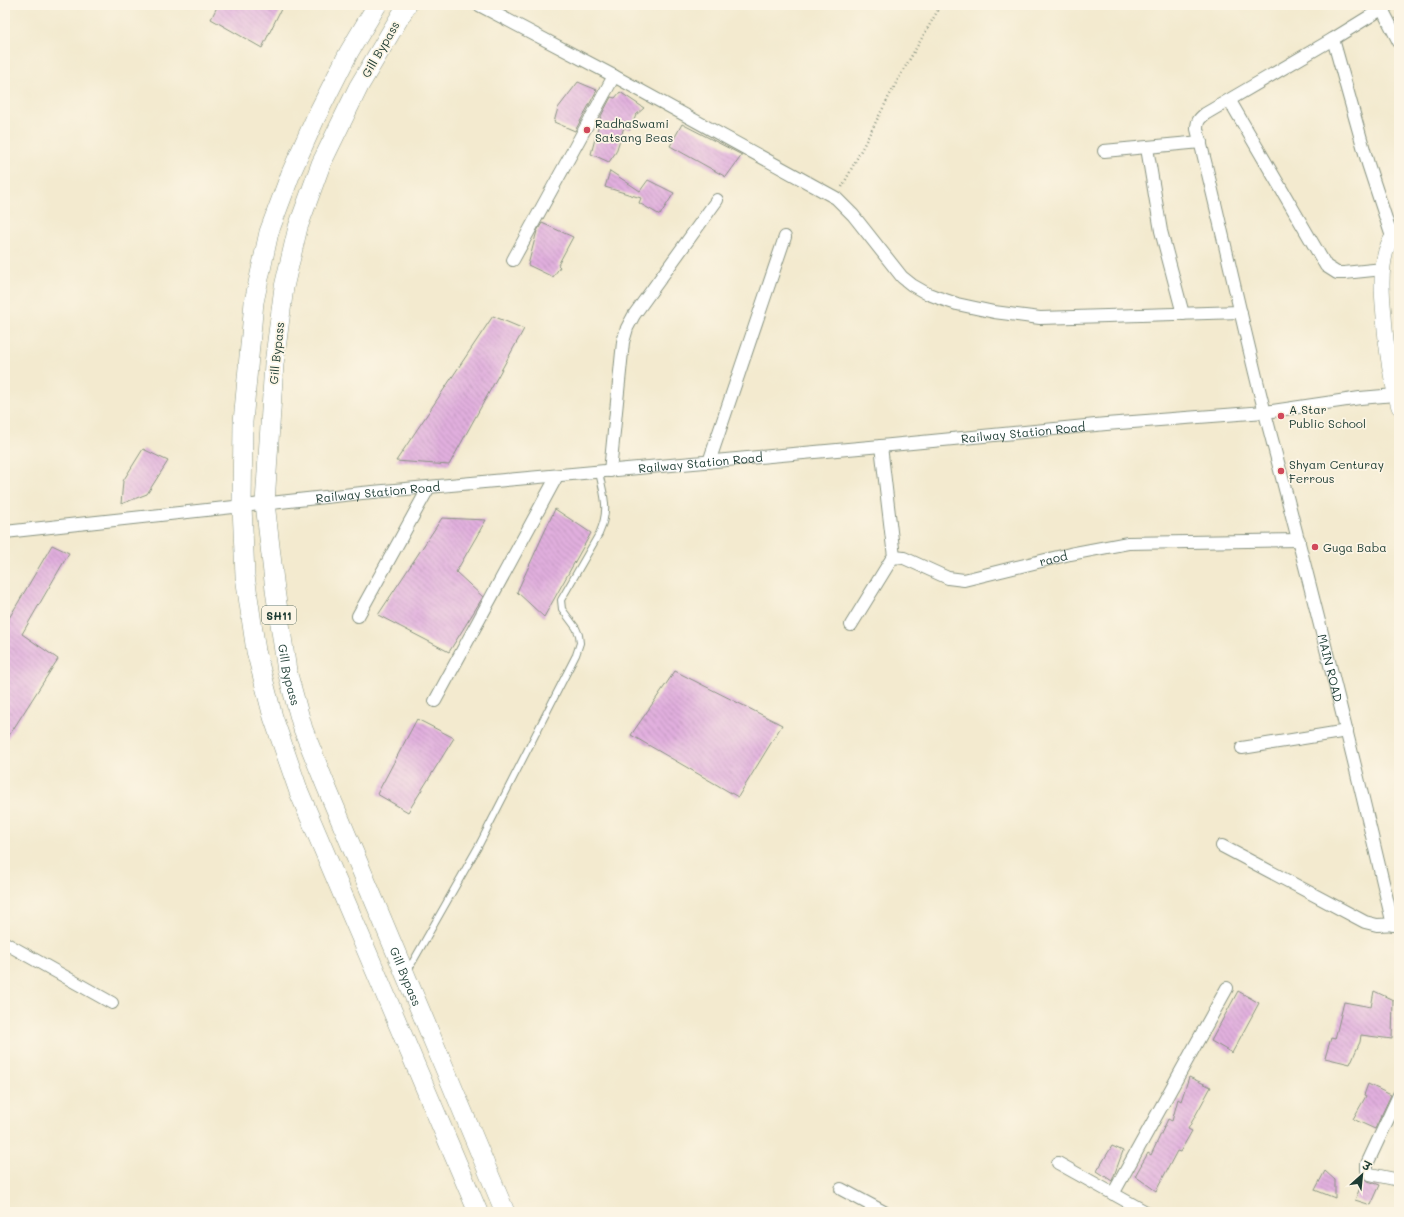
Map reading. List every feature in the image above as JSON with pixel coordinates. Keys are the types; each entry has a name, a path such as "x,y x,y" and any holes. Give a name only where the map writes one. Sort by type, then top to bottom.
{"main road":[{"name":"Gill Bypass","path":"377,5 349,52 316,118 291,173 269,232 254,302 243,422 242,506 245,576 256,650 273,717 299,792 478,1212"},
{"name":"Gill Bypass","path":"407,5 359,86 321,164 298,227 284,287 274,364 265,503 275,590 287,671 303,729 505,1212"}],"street":[{"path":"479,5 614,76 836,198 853,215 902,277 912,285 939,298 957,304 994,312 1040,318 1241,312"},
{"path":"1383,269 1337,273 1326,266 1230,100 1333,39 1382,6 1399,42"},
{"path":"1333,39 1368,164 1396,234 1386,250 1382,292 1386,347 1397,401"},
{"path":"513,260 614,76"},
{"name":"MAIN ROAD","path":"1230,100 1200,118 1197,123 1200,142 1265,412 1299,540 1396,924"},
{"path":"1104,151 1200,142"},
{"path":"1147,148 1161,231 1183,314"},
{"path":"604,471 623,342 627,328 634,315 717,200"},
{"path":"709,462 785,237"},
{"name":"Railway Station Road","path":"5,532 265,503 429,487 1106,424 1265,412 1360,398 1397,401"},
{"path":"851,625 894,557 880,446"},
{"path":"435,701 557,476"},
{"path":"358,616 429,487"},
{"name":"raod","path":"894,557 904,558 948,578 964,580 1070,554 1128,543 1299,540"},
{"path":"1242,748 1347,731"},
{"path":"1222,846 1365,922 1377,925 1396,924"},
{"path":"5,944 112,1002"},
{"path":"1114,1194 1227,988"},
{"path":"1399,1095 1367,1164 1367,1170 1370,1174 1399,1180"},
{"path":"1058,1163 1146,1212"},
{"path":"841,1189 884,1212"}],"lane":[{"path":"405,975 478,847 576,655 580,643 579,635 576,628 562,609 561,600 599,534 604,522 606,513 604,471"}],"path":[{"path":"836,198 896,84 941,5"}],"building":[{"path":"218,5 283,5 262,48 211,19"},
{"path":"578,82 597,90 575,131 554,122 558,108"},
{"path":"620,92 644,108 636,115 630,130 624,127 616,152 609,162 591,154 601,116 611,97 615,98"},
{"path":"682,124 742,155 726,177 670,146"},
{"path":"610,171 640,191 648,180 674,193 660,215 639,203 641,198 605,187"},
{"path":"542,223 573,237 558,265 560,267 553,277 528,265 537,231"},
{"path":"493,316 524,329 449,465 396,461"},
{"path":"143,449 168,461 147,494 121,504 123,481"},
{"path":"555,509 591,533 544,617 517,592"},
{"path":"442,518 486,520 456,572 483,597 449,652 378,615"},
{"path":"52,545 69,553 22,634 58,659 5,742 5,625"},
{"path":"675,671 782,725 738,797 631,735"},
{"path":"417,719 454,738 408,812 377,794"},
{"path":"1238,991 1259,1003 1232,1053 1211,1041"},
{"path":"1374,991 1393,1000 1392,1039 1361,1035 1360,1042 1350,1064 1325,1058 1331,1038 1335,1039 1344,1002 1371,1007"},
{"path":"1189,1077 1211,1087 1188,1129 1192,1131 1180,1152 1177,1151 1156,1191 1135,1176 1148,1153 1151,1155 1168,1119 1172,1121 1178,1099 1181,1101"},
{"path":"1368,1084 1391,1095 1375,1129 1353,1119 1366,1096 1364,1095"},
{"path":"1112,1146 1123,1151 1112,1181 1097,1171"},
{"path":"1325,1171 1335,1180 1335,1198 1315,1190"},
{"path":"1364,1178 1380,1185 1371,1205 1355,1200"}],"place":[{"name":"RadhaSwami Satsang Beas","path":"587,130"},
{"name":"A Star Public School","path":"1281,416"},
{"name":"Shyam Centuray Ferrous","path":"1281,471"},
{"name":"Guga Baba","path":"1315,547"}]}
